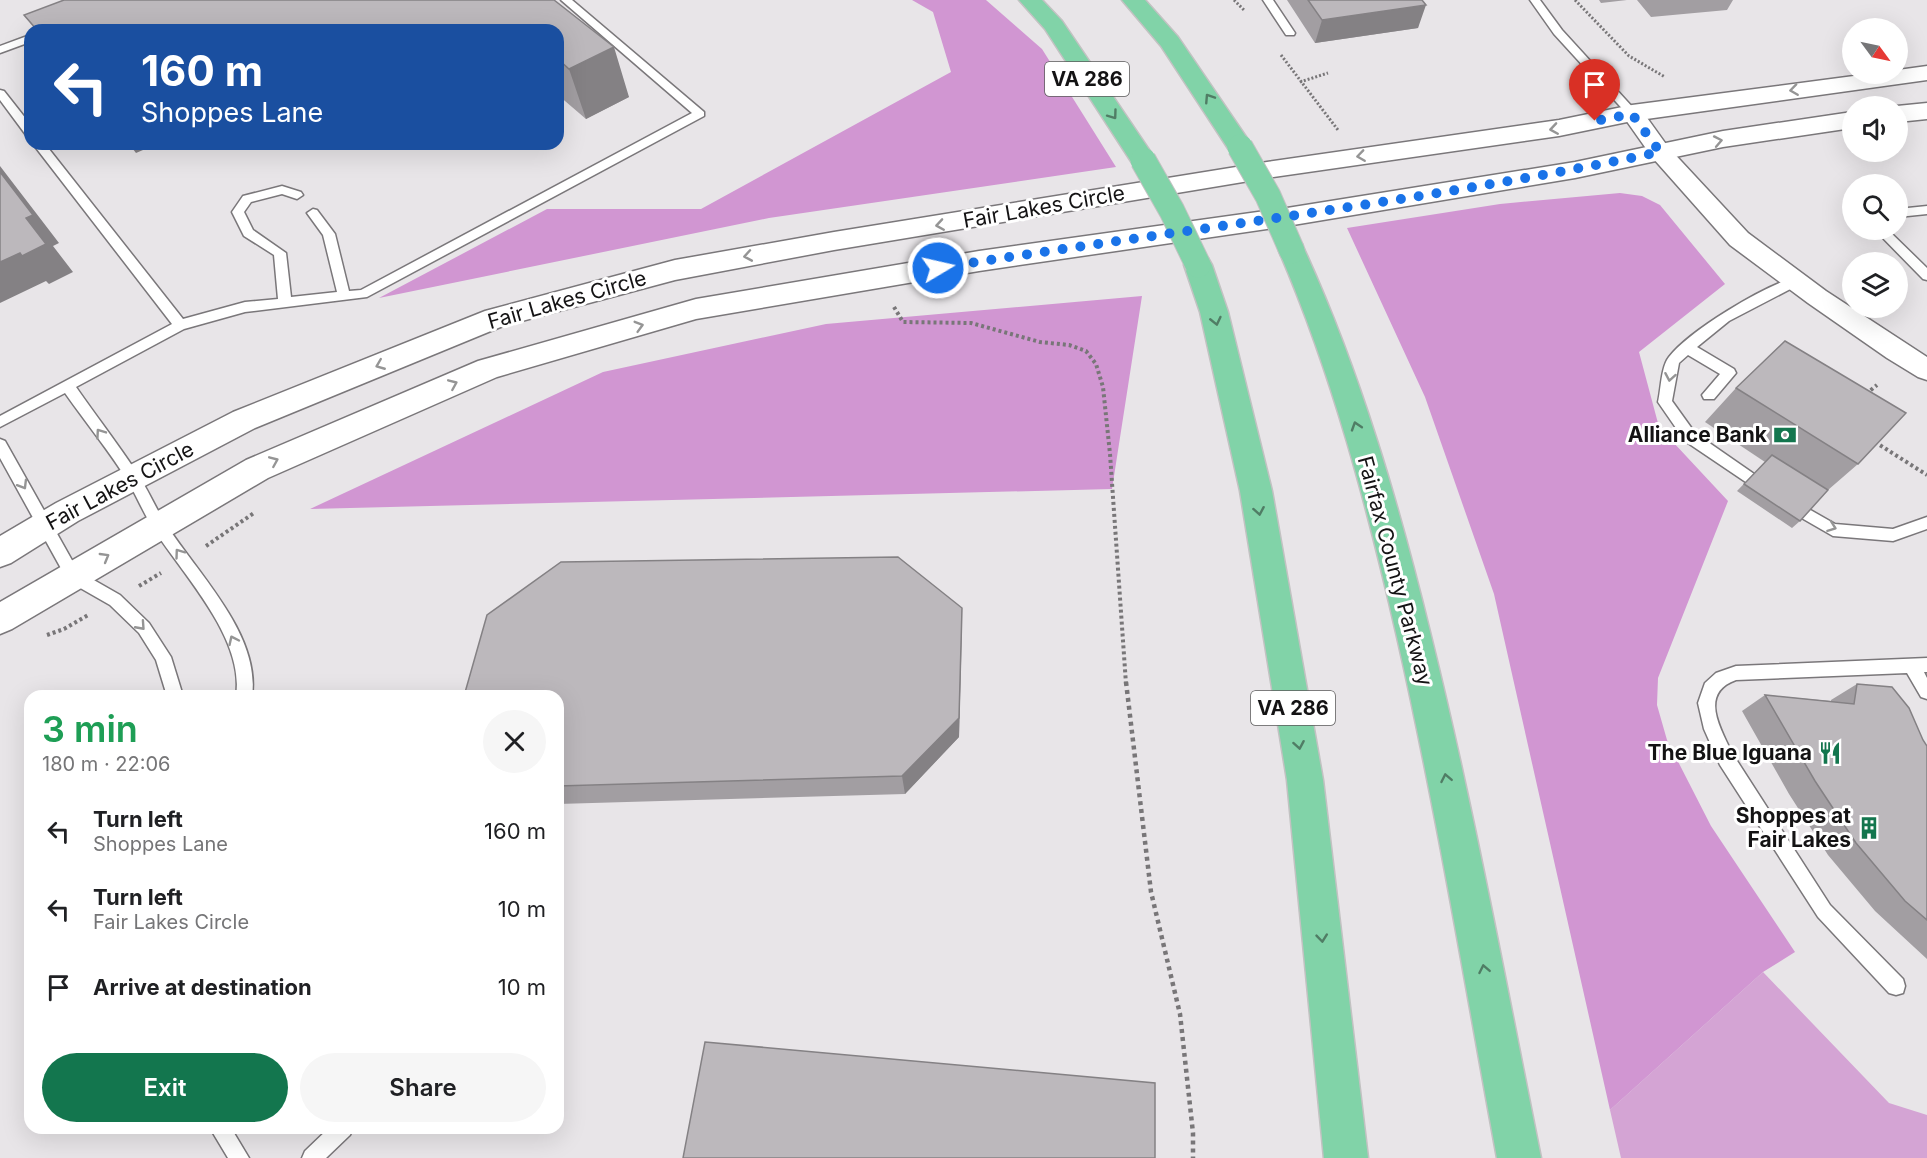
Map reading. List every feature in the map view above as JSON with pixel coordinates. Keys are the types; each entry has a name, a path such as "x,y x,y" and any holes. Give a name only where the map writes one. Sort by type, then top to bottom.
{"highway":[{"path":"1010,0 1081,70"},
{"name":"VA 286","path":"1030,0 1054,26 1081,70 1143,160 1172,211 1198,265 1215,312 1256,491 1305,780 1346,1158"},
{"name":"Fairfax County Parkway","path":"1133,0 1170,42 1240,147 1268,196 1320,314 1386,518 1438,737 1519,1158"},
{"path":"1495,1026 1526,1158"}],"street":[{"name":"Fair Lakes Circle","path":"0,554 46,525 244,420 495,318 675,270 1156,187 1559,128 1632,114 1927,73"},
{"path":"1908,113 1927,111"},
{"path":"1632,114 1660,152 1739,239 1896,351 1927,370"},
{"name":"Fair Lakes Circle","path":"0,619 257,469 488,369 696,309 979,261 1287,217 1542,176 1723,139 1842,121"}],"lane":[{"path":"0,422 180,325 245,308 363,294 700,114 566,0"},
{"path":"1268,0 1290,33"},
{"path":"1535,0 1558,32 1632,114"},
{"path":"0,50 24,40"},
{"path":"0,93 24,124"},
{"path":"44,150 180,325"},
{"path":"285,303 280,253 248,233 238,212 246,199 282,190 297,195"},
{"path":"1908,212 1927,210"},
{"path":"313,213 329,234 344,296"},
{"path":"1891,240 1927,276"},
{"path":"1796,281 1724,318 1672,361 1665,402 1689,437 1771,493 1833,530 1893,535 1927,523"},
{"path":"1687,348 1729,373 1709,395"},
{"path":"68,387 133,478 159,526 184,560 236,642 246,683 245,690"},
{"path":"0,445 73,576 115,600 144,628 163,657 173,690"},
{"path":"1896,986 1824,911 1726,759 1712,729 1706,703 1711,688 1722,678 1736,673 1919,666 1927,692"},
{"path":"224,1134 239,1158"},
{"path":"312,1158 337,1134"}],"path":[{"path":"1234,0 1246,12"},
{"path":"1575,0 1629,56 1665,77"},
{"path":"1281,55 1339,131"},
{"path":"1300,82 1328,73"},
{"path":"890,302 903,322 971,324 1040,342 1069,345 1086,351 1096,364 1103,387 1110,454 1120,572 1126,685 1150,892 1180,1014 1193,1132 1193,1158"},
{"path":"1863,396 1877,385"},
{"path":"1872,440 1927,475"},
{"path":"45,636 64,629 184,560 250,517 259,508"}],"shaded area":[{"path":"912,0 986,0 1042,49 1116,167 769,218 379,298 547,209 701,209 951,72 933,12"},
{"path":"1620,193 1642,196 1660,205 1725,284 1639,352 1659,427 1728,501 1658,678 1657,705 1667,740 1711,826 1795,952 1763,972 1610,1110 1494,594 1425,397 1347,228 1500,204"},
{"path":"1142,296 1112,489 310,509 603,372 826,324"},
{"path":"1763,972 1889,1103 1927,1115 1927,1158 1621,1158 1610,1110"}],"building":[{"path":"64,0 554,0 614,47 569,69 564,64 564,24 32,24 24,15"},
{"path":"1308,0 1422,0 1426,5 1322,20"},
{"path":"0,172 33,215 26,218 46,244 22,256 20,253 0,262"},
{"path":"1785,341 1906,413 1858,464 1736,388"},
{"path":"1772,455 1828,490 1800,521 1744,484"},
{"path":"898,557 962,608 959,718 902,776 564,786 564,690 466,690 487,615 561,562"},
{"name":"Shoppes at Fair Lakes","path":"1857,684 1892,687 1909,708 1927,746 1927,920 1905,901 1856,843 1815,781 1765,695 1854,704"},
{"path":"705,1042 1155,1083 1155,1158 683,1158"}],"place":[{"name":"Alliance Bank","path":"1785,435"},
{"name":"The Blue Iguana","path":"1830,753"},
{"name":"Shoppes at Fair Lakes","path":"1869,828"}],"route":[{"path":"938,268 1287,217 1575,170 1660,152 1632,114 1595,121"}]}
